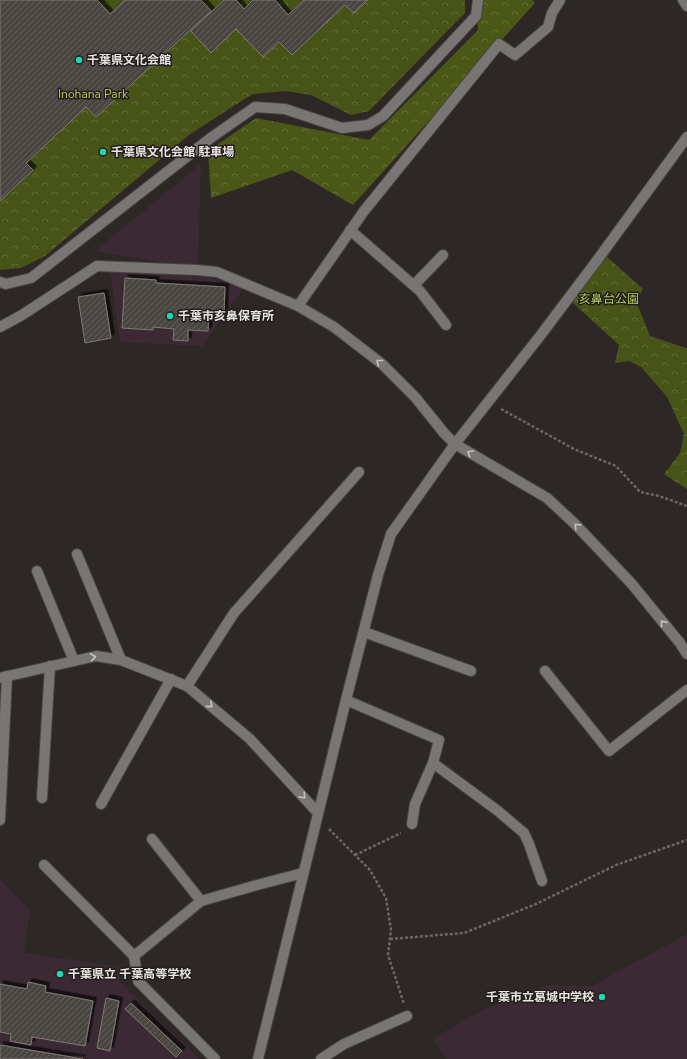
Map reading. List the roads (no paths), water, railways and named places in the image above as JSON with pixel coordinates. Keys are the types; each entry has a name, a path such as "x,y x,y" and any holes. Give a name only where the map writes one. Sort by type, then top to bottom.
{"street":[{"path":"0,282 6,284 31,278 212,137 255,106 285,108 342,128 368,125 383,116 476,16 478,0"},
{"path":"298,306 364,211 500,44 515,55 548,27 552,13 560,0"},
{"path":"683,0 687,6"},
{"path":"258,1059 346,700 378,575 391,534 455,444 594,265 687,137"},
{"path":"350,230 414,285 446,326"},
{"path":"414,285 443,255"},
{"path":"0,327 22,316 97,266 217,272 298,306 334,327 382,364 415,397 444,433 455,444 547,498 574,523 631,583 680,643 687,654"},
{"path":"187,686 234,613 359,472"},
{"path":"77,554 121,660"},
{"path":"37,571 74,660"},
{"path":"364,632 471,671"},
{"path":"0,820 3,677 96,656 121,660 187,686 250,739 318,815"},
{"path":"42,798 50,666"},
{"path":"545,671 609,751 687,690"},
{"path":"101,804 171,680"},
{"path":"346,700 439,740 433,763 415,804 412,824"},
{"path":"433,763 498,811 524,833 542,881"},
{"path":"152,839 201,901"},
{"path":"44,865 134,956 138,981 215,1059"},
{"path":"134,956 201,901 257,884 303,873"},
{"path":"321,1059 344,1044 407,1016"}],"place":[{"name":"千葉県文化会館","path":"79,60"},
{"name":"千葉県文化会館 駐車場","path":"103,152"},
{"name":"千葉市亥鼻保育所","path":"170,316"},
{"name":"千葉県立 千葉高等学校","path":"60,974"},
{"name":"千葉市立葛城中学校","path":"602,997"}],"park label":[{"name":"Inohana Park","path":"93,94"},
{"name":"亥鼻台公園","path":"609,299"}]}
